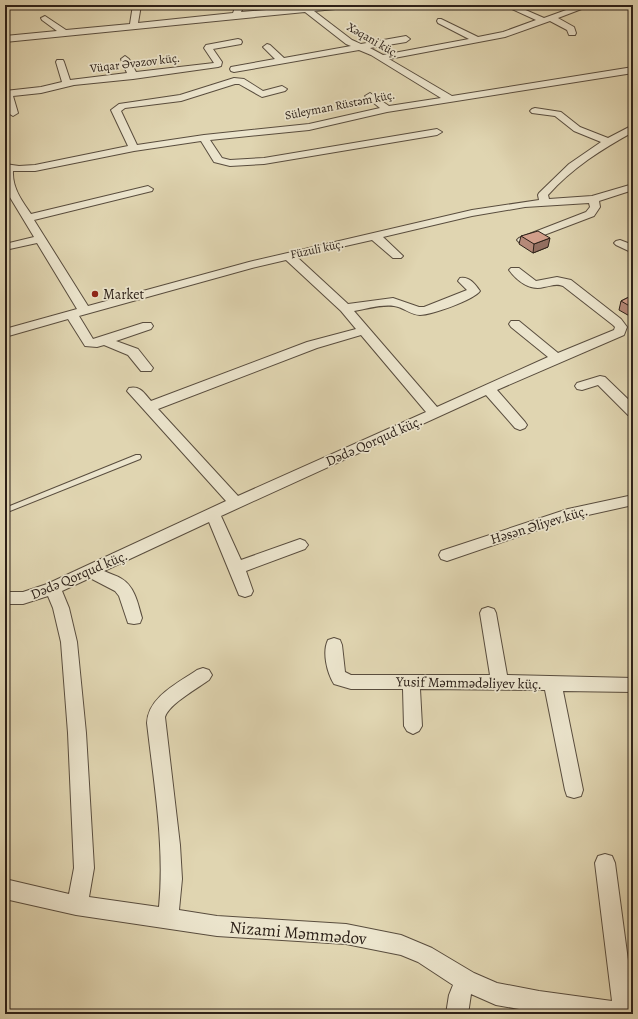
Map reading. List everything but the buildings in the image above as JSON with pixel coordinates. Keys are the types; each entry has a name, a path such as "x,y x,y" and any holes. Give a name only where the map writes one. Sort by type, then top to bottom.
{"street":[{"path":"5,7 42,5"},
{"path":"134,25 137,5"},
{"path":"236,15 240,5"},
{"path":"507,5 571,29 572,33"},
{"path":"382,58 505,34 588,5"},
{"path":"5,39 236,15 346,6"},
{"name":"Xəqani küç.","path":"307,9 349,42 382,58 450,99"},
{"path":"45,18 63,32"},
{"path":"441,21 476,39"},
{"path":"234,69 362,48 406,39"},
{"name":"Vüqar Əvəzov küç.","path":"6,94 41,90 86,78 133,76 216,65 218,62 208,48 238,42"},
{"path":"267,46 282,61"},
{"path":"125,59 133,76"},
{"path":"60,62 67,84"},
{"name":"Süleyman Rüstəm küç.","path":"6,167 19,169 35,168 134,148 204,138 309,127 387,110 633,70"},
{"path":"134,148 116,110 122,106 181,98 234,81 241,81 262,94 282,90"},
{"path":"6,94 12,113"},
{"path":"370,96 387,110"},
{"path":"533,115 558,114 577,129 609,142"},
{"path":"545,202 544,195 546,191 586,157 633,128"},
{"path":"204,138 218,160 230,163 276,160 437,132"},
{"path":"6,167 7,184 84,310"},
{"path":"633,179 633,186"},
{"name":"Füzuli küç.","path":"5,333 207,276 291,258 472,213 545,202 593,200 633,186"},
{"path":"28,218 148,189"},
{"path":"522,240 590,214 595,207 593,200"},
{"path":"376,237 397,256"},
{"path":"5,247 40,239"},
{"path":"620,243 633,250"},
{"path":"252,273 291,258 345,308 435,414"},
{"name":"Dədə Qorqud küç.","path":"5,598 13,600 28,598 53,588 488,389 620,332 621,327 617,322 561,280 535,285 530,283 515,270"},
{"path":"345,308 393,302 401,303 414,310 427,310 474,291 464,281"},
{"path":"71,314 89,343 97,343 146,326"},
{"path":"515,324 557,358"},
{"path":"149,407 312,345 365,330"},
{"path":"104,340 133,352 146,368"},
{"path":"582,386 600,380 633,412"},
{"path":"488,389 520,425"},
{"path":"134,391 236,503"},
{"name":"Həsən Əliyev küç.","path":"447,555 568,514 633,500"},
{"path":"213,514 237,568 245,591"},
{"path":"237,568 300,545"},
{"path":"91,570 97,577 119,584 125,589 134,618"},
{"path":"53,588 69,642 77,733 84,868 76,905"},
{"path":"488,613 500,682"},
{"name":"Yusif Məmmədəliyev küç.","path":"334,645 336,674 340,679 350,682 500,682 633,685"},
{"path":"168,919 172,878 170,845 156,723 158,712 166,703 203,675"},
{"path":"412,682 413,726"},
{"path":"553,684 574,790"},
{"path":"605,863 626,1014"},
{"name":"Nizami Məmmədov","path":"5,889 76,905 217,926 346,934 401,945 425,955 466,981 496,994 539,1002 626,1014"},
{"path":"457,1014 460,996 466,981"}],"lane":[{"path":"5,511 138,457"}],"place":[{"name":"Market","path":"95,294"}]}
